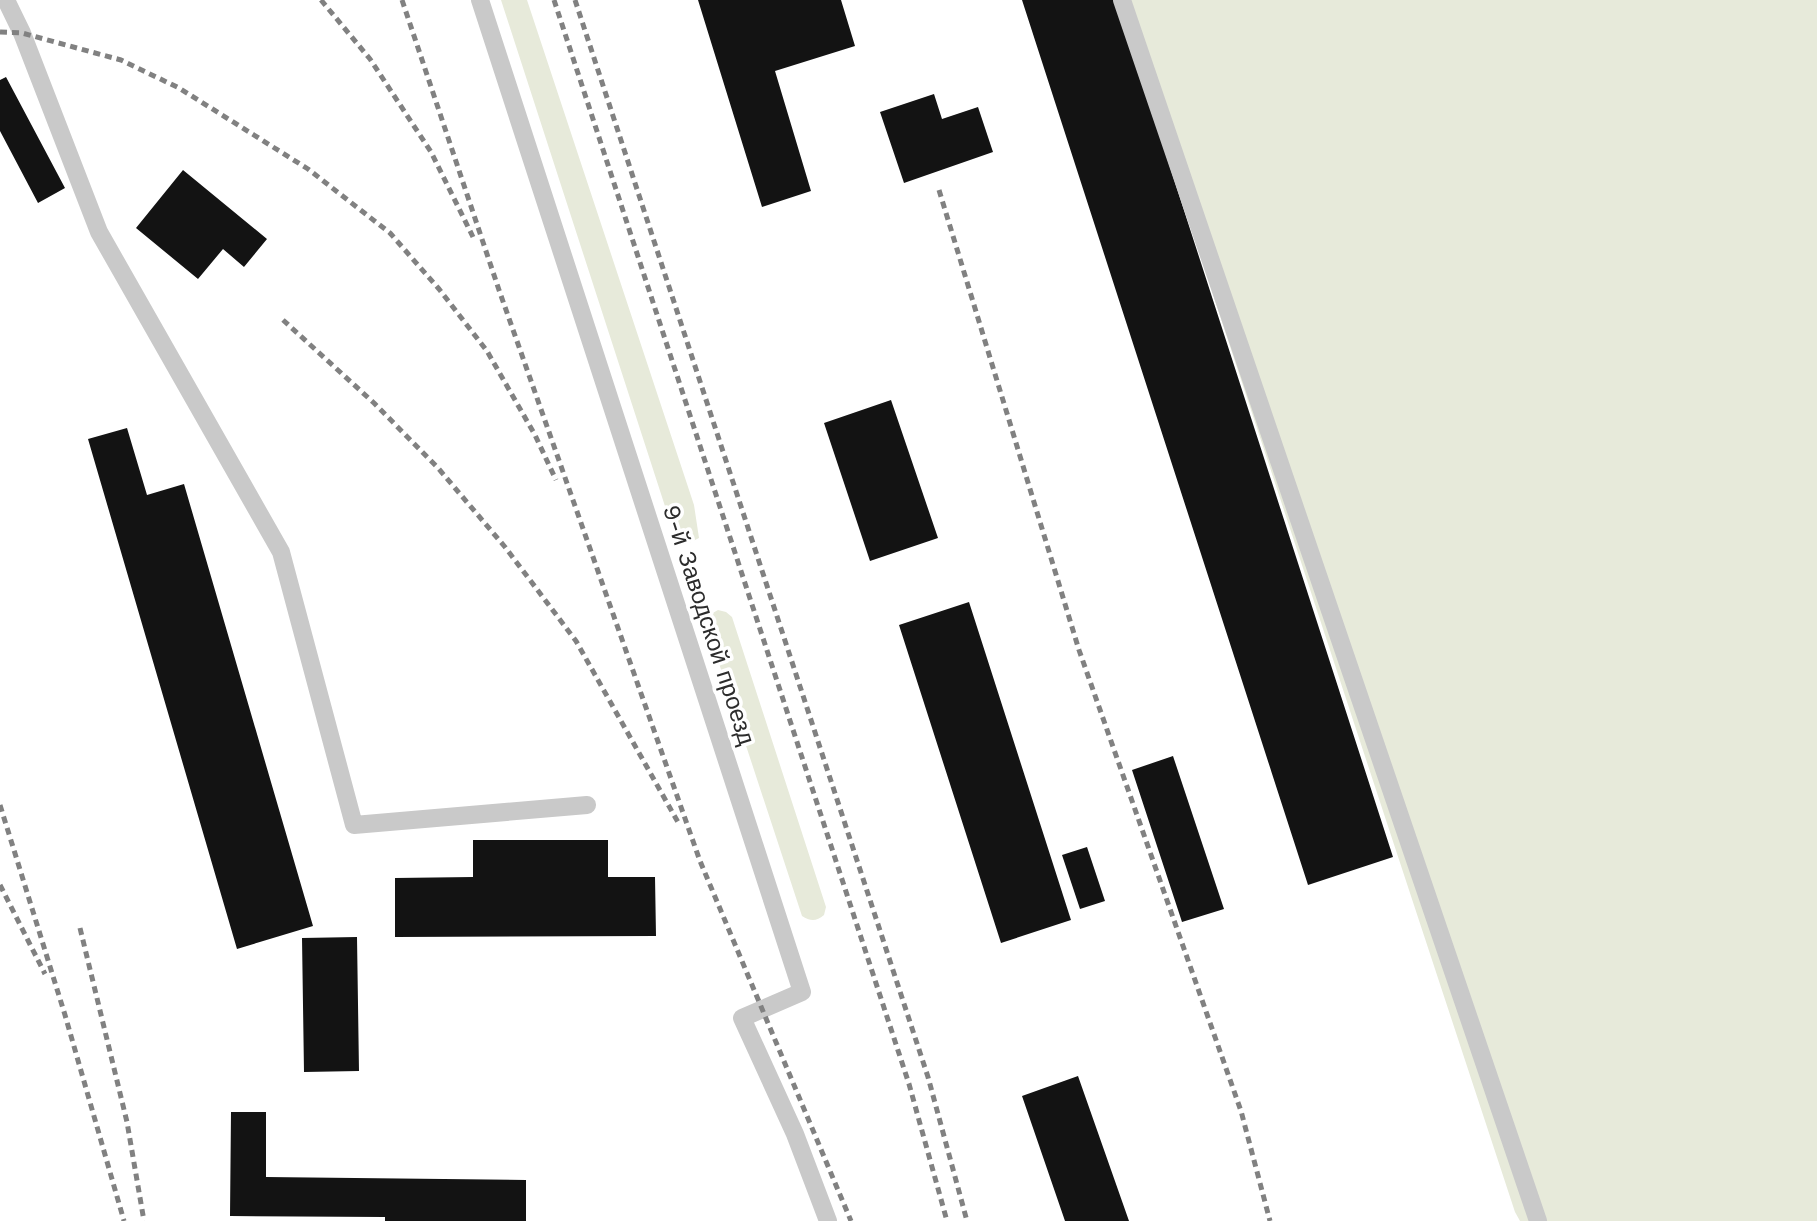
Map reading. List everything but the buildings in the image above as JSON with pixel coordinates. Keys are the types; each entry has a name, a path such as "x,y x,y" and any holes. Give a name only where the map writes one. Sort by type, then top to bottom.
{"lane":[{"path":"6,0 22,33 99,232 281,552 354,825 587,805"},
{"name":"9-й Заводской проезд","path":"480,0 802,992 742,1018 795,1134 828,1221"},
{"path":"1122,0 1538,1221"}],"green space":[{"path":"501,0 527,0 694,505 699,538 685,545 674,534"},
{"path":"1116,0 1817,0 1817,1221 1520,1221"},
{"path":"718,610 732,617 826,907 824,915 816,920 802,916 708,630 711,614"}],"railway":[{"path":"321,0 370,59 431,152 473,237"},
{"path":"402,0 499,290 700,861 851,1221"},
{"path":"554,0 909,1084 947,1221"},
{"path":"575,0 928,1077 967,1221"},
{"path":"0,32 22,33 121,60 179,88 308,169 390,233 439,289 487,351 535,435 556,480"},
{"path":"939,190 1079,650 1241,1111 1270,1221"},
{"path":"283,320 374,403 438,468 505,547 576,641 679,824"},
{"path":"0,805 65,1015 124,1221"},
{"path":"0,885 45,974"},
{"path":"80,928 127,1122 144,1221"}]}
